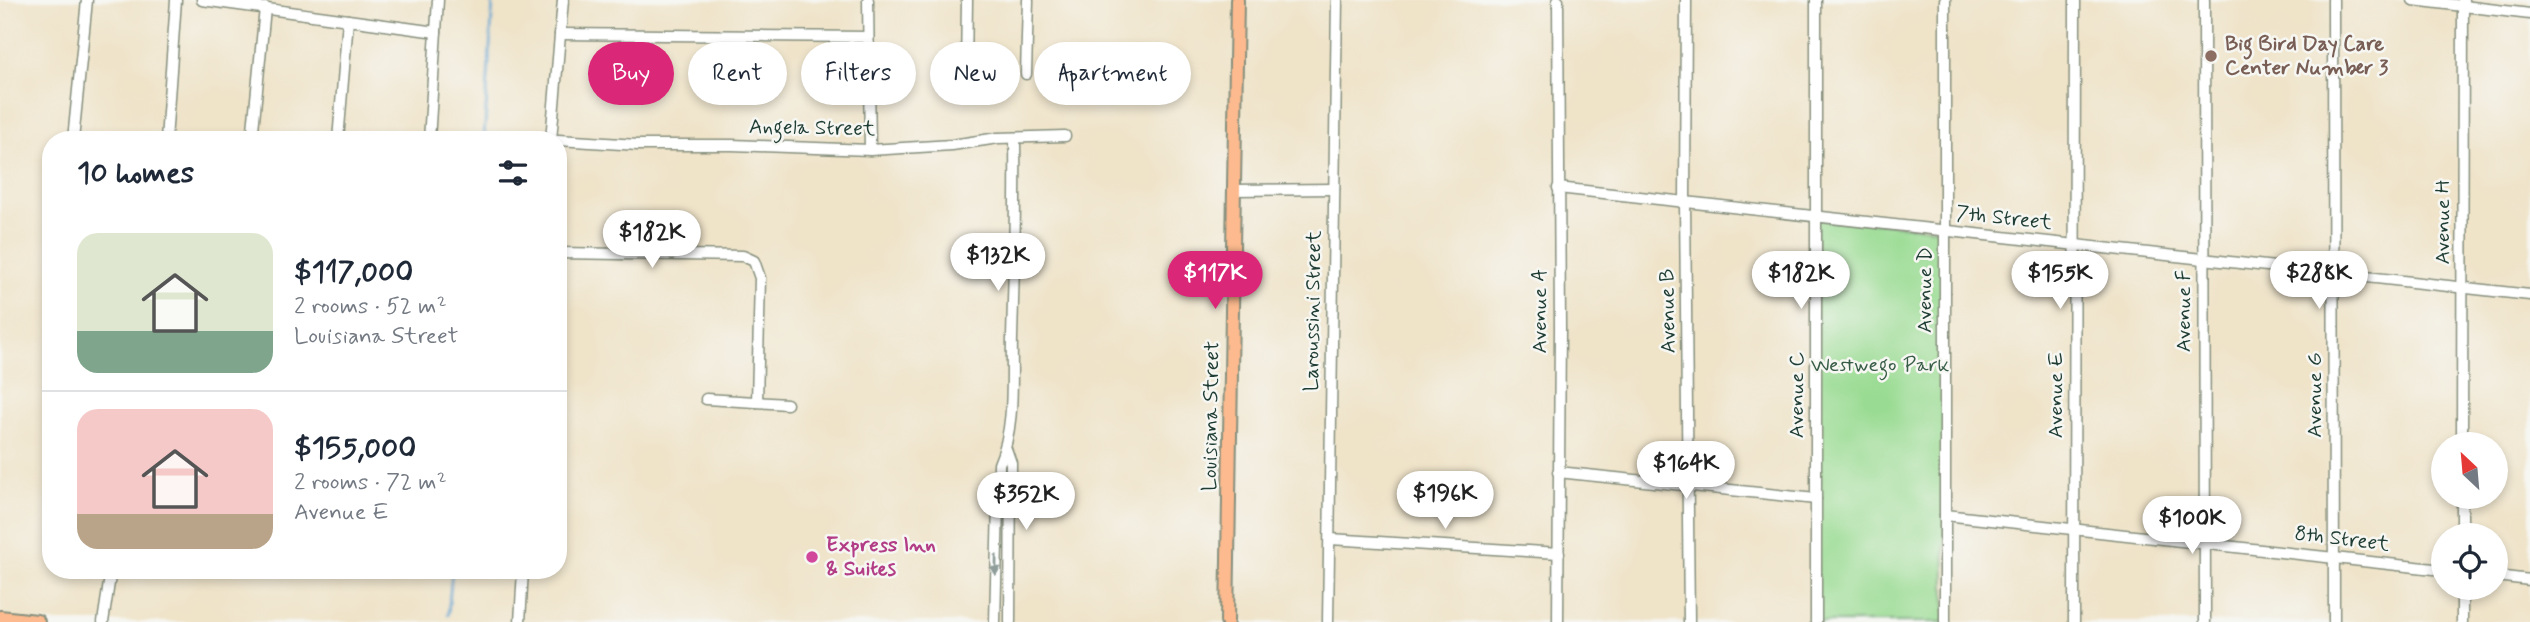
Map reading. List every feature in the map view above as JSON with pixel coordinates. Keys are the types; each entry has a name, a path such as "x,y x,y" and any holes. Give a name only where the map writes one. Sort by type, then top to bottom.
{"highway":[{"path":"0,618 37,622"}],"main road":[{"name":"Louisiana Street","path":"1227,622 1237,0"}],"street":[{"path":"74,131 88,0"},
{"path":"167,131 176,0"},
{"path":"202,0 436,32"},
{"path":"430,131 438,0"},
{"path":"552,131 563,0"},
{"path":"868,0 870,150"},
{"path":"966,42 967,0"},
{"path":"1026,74 1027,0"},
{"name":"Laroussini Street","path":"1328,622 1336,0"},
{"name":"Avenue A","path":"1558,0 1558,622"},
{"name":"Avenue B","path":"1686,0 1689,622"},
{"name":"Avenue C","path":"1816,0 1816,622"},
{"name":"Avenue D","path":"1945,0 1945,622"},
{"name":"Avenue E","path":"2074,622 2075,0"},
{"name":"Avenue F","path":"2204,0 2205,622"},
{"name":"Avenue G","path":"2333,0 2333,622"},
{"path":"2413,0 2463,3 2530,14"},
{"name":"Avenue H","path":"2462,432 2463,3"},
{"path":"253,131 265,8"},
{"path":"339,131 348,20"},
{"path":"560,34 867,37"},
{"name":"Angela Street","path":"567,141 870,150 1065,136"},
{"path":"995,622 999,464 1006,449 1010,409 1017,224 1015,138"},
{"path":"1234,190 1334,188"},
{"name":"7th Street","path":"1558,188 2530,295"},
{"path":"567,253 743,256 754,261 760,278 757,402"},
{"path":"706,399 787,404"},
{"path":"1006,449 1011,463 1010,622"},
{"path":"1558,472 1816,499"},
{"name":"8th Street","path":"1945,514 2431,569"},
{"path":"1330,539 1559,553"},
{"path":"2508,577 2530,580"},
{"path":"103,622 110,579"},
{"path":"520,622 522,579"},
{"path":"2462,600 2462,622"}],"green space":[{"name":"Westwego Park","path":"1816,216 1944,230 1945,622 1816,622"}],"waterway":[{"path":"485,131 493,0"},
{"path":"448,615 451,579"}],"place":[{"name":"Big Bird Day Care Center Number 3","path":"2211,56"},
{"name":"Express Inn & Suites","path":"812,557"}]}
